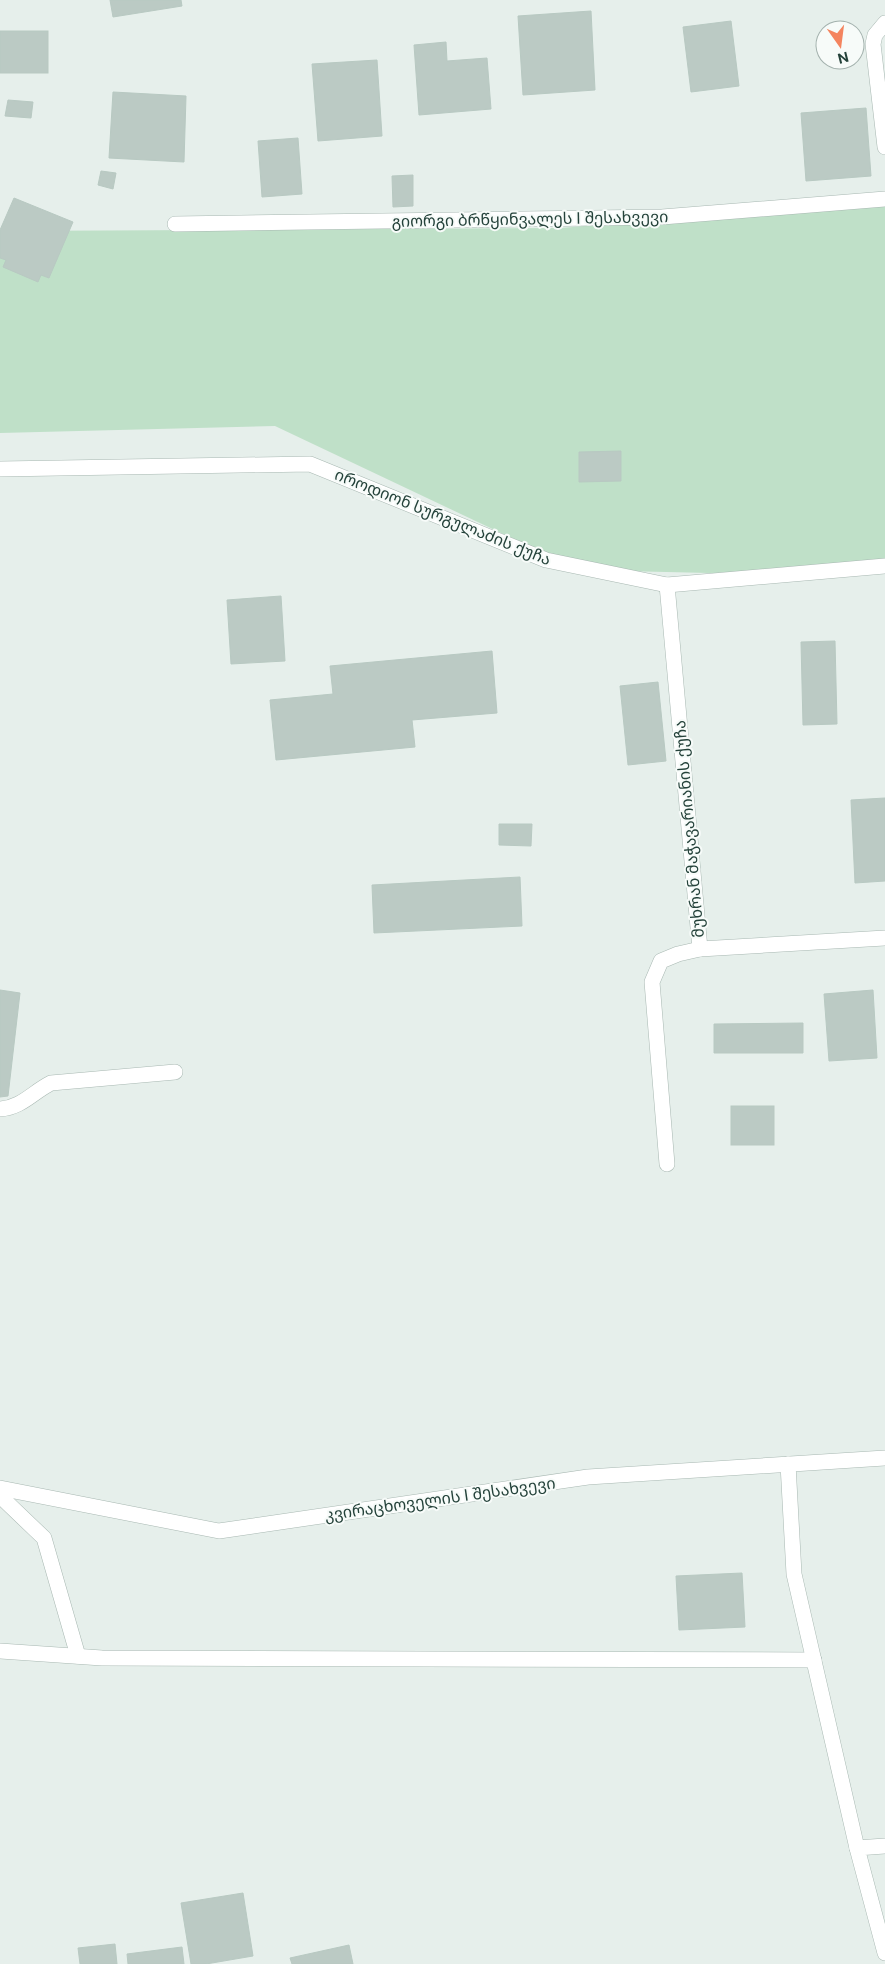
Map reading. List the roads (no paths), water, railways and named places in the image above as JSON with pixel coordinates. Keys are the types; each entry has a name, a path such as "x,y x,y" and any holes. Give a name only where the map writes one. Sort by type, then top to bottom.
{"street":[{"path":"885,23 875,35 873,44 885,147"},
{"name":"გიორგი ბრწყინვალეს I შესახვევი","path":"174,224 662,217 885,199"},
{"name":"იროდიონ სურგულაძის ქუჩა","path":"0,468 310,464 546,560 667,585 885,566"},
{"name":"მუხრან მაჭავარიანის ქუჩა","path":"667,585 700,949 885,938"},
{"path":"666,1164 652,982 661,961 678,954 700,949"},
{"path":"0,1109 8,1109 23,1103 37,1090 51,1083 176,1072"},
{"name":"კვირაცხოველის I შესახვევი","path":"0,1488 218,1531 588,1477 885,1458"},
{"path":"788,1464 794,1574 857,1848 885,1953"},
{"path":"0,1496 44,1538 78,1656"},
{"path":"0,1651 122,1658 814,1660"},
{"path":"857,1848 885,1846"}]}
